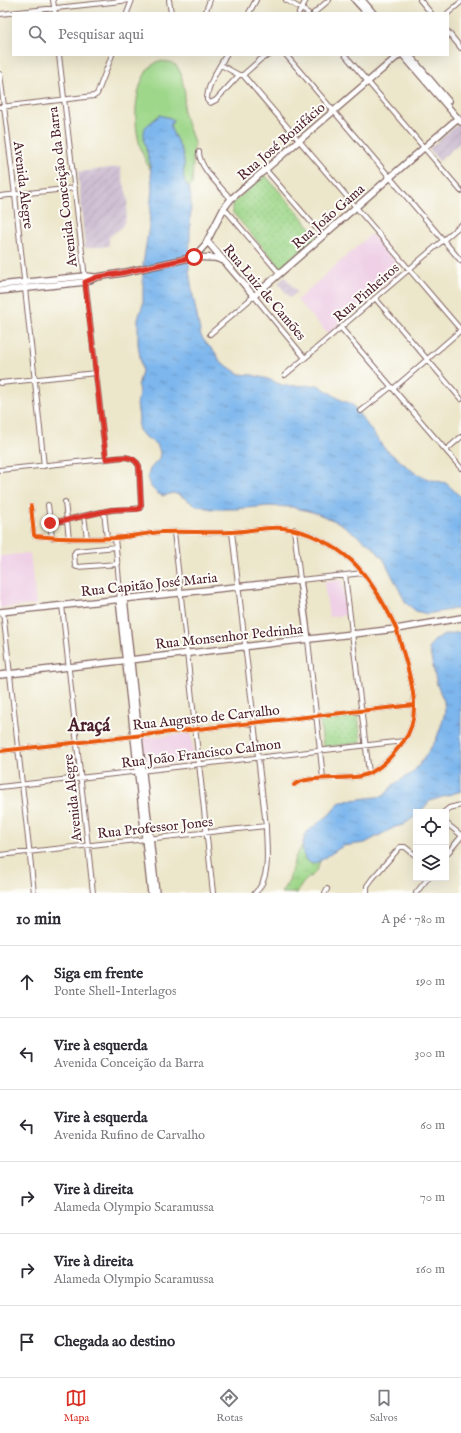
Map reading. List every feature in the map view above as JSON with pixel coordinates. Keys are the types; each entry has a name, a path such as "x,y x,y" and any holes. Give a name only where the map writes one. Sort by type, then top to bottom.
{"main road":[{"path":"355,0 365,12"},
{"path":"362,0 372,12"},
{"name":"Rua José Bonifácio","path":"193,258 207,241 224,208 231,199 398,56"},
{"path":"404,56 460,118"},
{"path":"410,56 460,118"},
{"name":"Rua João Gama","path":"254,296 460,118"},
{"name":"Rua Luiz de Camões","path":"207,241 254,296"},
{"path":"0,291 25,286 122,273 193,258 214,258 225,262"},
{"path":"0,285 25,286"},
{"path":"300,580 308,640"},
{"name":"Rua Capitão José Maria","path":"1,612 300,580"},
{"path":"121,599 147,839 151,893"},
{"name":"Rua Monsenhor Pedrinha","path":"0,674 308,640 396,629 461,618"},
{"path":"147,839 156,893"}],"street":[{"path":"53,0 54,11"},
{"path":"36,12 54,11 132,0 128,12"},
{"path":"169,0 171,12"},
{"path":"205,12 210,0"},
{"path":"250,12 256,0"},
{"path":"286,0 307,12"},
{"path":"299,12 306,0"},
{"path":"315,12 329,0"},
{"path":"420,0 430,12"},
{"path":"449,12 461,2"},
{"path":"0,14 12,13"},
{"path":"449,33 461,48"},
{"name":"Avenida Conceição da Barra","path":"59,56 106,459"},
{"path":"1,106 64,100 96,95 112,56"},
{"path":"226,56 207,94 207,100 210,103 216,100 241,75 268,56"},
{"path":"287,56 461,261"},
{"path":"346,56 461,191"},
{"path":"221,65 241,75 300,141 461,330 392,388 361,411"},
{"name":"Avenida Alegre","path":"0,74 1,106 15,195 44,466"},
{"path":"199,152 199,158 205,169 231,199"},
{"path":"266,170 323,236"},
{"path":"0,196 74,188"},
{"path":"224,208 280,274"},
{"name":"Rua Pinheiros","path":"286,375 461,225"},
{"name":"Rua João Gama","path":"210,334 254,296"},
{"name":"Rua Luiz de Camões","path":"254,296 305,358"},
{"path":"375,298 461,399"},
{"path":"341,328 461,468"},
{"path":"0,383 96,373"},
{"path":"446,450 461,437"},
{"path":"0,470 125,457 134,460 139,466 141,507 139,509 111,510 67,521 50,523"},
{"path":"65,502 70,539"},
{"path":"48,505 52,538"},
{"path":"31,506 34,536 70,539 115,538 174,532 232,532 267,528 294,529 310,535 353,561 372,586 396,629 411,677 414,705 410,731 404,741 387,760 369,773 360,776 322,778 298,782 294,785"},
{"path":"104,512 108,538"},
{"path":"84,516 87,538"},
{"path":"294,529 300,580 363,573"},
{"path":"174,532 213,893"},
{"path":"232,532 266,826 267,870 264,881 256,893"},
{"path":"115,538 121,599"},
{"path":"116,547 75,551 75,566 118,564"},
{"path":"345,575 369,773"},
{"name":"Avenida Alegre","path":"62,605 93,893"},
{"path":"1,612 10,674 34,893"},
{"path":"308,640 322,778"},
{"name":"Rua Augusto de Carvalho","path":"0,751 414,705"},
{"name":"Rua João Francisco Calmon","path":"0,787 404,741"},
{"path":"448,809 461,805"},
{"name":"Rua Professor Jones","path":"0,855 266,826"},
{"path":"449,826 461,836 449,851"},
{"path":"367,891 372,879 400,847 405,847 413,854"},
{"path":"416,893 426,881"}],"shaded area":[{"path":"459,123 461,126 461,142 439,161 429,149"},
{"path":"120,167 128,200 126,218 122,227 109,237 109,246 85,248 78,172"},
{"path":"371,234 402,269 328,334 297,300"},
{"path":"285,277 297,292 290,298 278,283"},
{"path":"30,553 36,605 0,608 0,556"},
{"path":"342,580 346,615 329,617 324,582"},
{"path":"191,733 194,762 146,767 142,738"}],"green space":[{"path":"158,61 170,62 177,66 181,74 185,93 183,112 194,142 192,185 189,187 184,178 184,161 182,151 170,126 173,121 169,117 157,117 149,125 146,150 150,163 150,169 140,146 136,119 138,92 148,69"},
{"path":"265,175 318,236 281,268 233,213 232,209 232,204"},
{"path":"358,716 361,743 323,747 320,719"},
{"path":"302,846 305,856 312,864 320,861 317,869 303,883 297,893 281,893 289,880 295,857"}],"water":[{"path":"160,115 173,119 170,126 183,156 184,178 189,187 191,199 189,270 201,336 215,352 220,361 239,374 252,375 268,379 284,386 318,385 341,400 352,404 384,448 415,473 428,479 446,483 461,497 461,608 427,614 416,611 406,603 384,560 372,546 340,523 316,513 292,507 269,506 235,509 212,509 195,505 180,495 173,493 163,496 151,487 148,481 148,475 150,469 159,459 160,452 157,445 143,435 138,426 138,386 142,371 138,344 138,319 143,304 143,264 149,226 152,186 150,163 144,141 144,132 145,127"},
{"path":"461,632 461,791 430,801 423,809 413,809 413,818 403,825 395,827 365,843 343,846 320,861 312,864 306,860 303,854 302,846 308,831 330,814 339,803 344,801 384,796 393,785 412,773 436,740 445,712 444,701 437,685 429,648 435,640 447,635"}],"cycle path":[{"path":"31,506 35,536 84,539 120,537 162,532 231,532 283,528 292,529 320,539 337,549 358,567 382,601 397,631 411,683 414,708 413,720 409,732 403,742 390,758 374,771 361,776 307,780 294,785"},
{"path":"0,751 414,705"}],"district":[{"name":"Araçá","path":"89,725"}],"route":[{"path":"50,523 67,521 77,517 111,510 139,509 141,505 139,466 137,463 130,458 125,457 106,459 85,282 97,277 194,257"}]}
